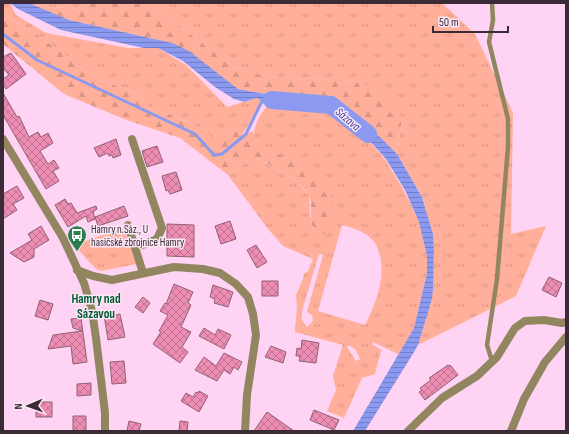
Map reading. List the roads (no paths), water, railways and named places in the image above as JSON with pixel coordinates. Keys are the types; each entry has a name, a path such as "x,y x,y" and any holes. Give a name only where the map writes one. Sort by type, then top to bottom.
{"street":[{"path":"3,139 63,238 84,283 90,304 96,338 105,413 105,431"},
{"path":"132,139 162,228 157,239 136,248"},
{"path":"128,225 143,274"},
{"path":"77,270 112,280 174,267 203,269 220,273 236,284 248,297 253,314 256,335 246,394 245,431"},
{"path":"408,431 442,398 477,376 497,356 515,328 525,321 544,320 562,323 566,322"},
{"path":"513,430 524,399 545,362 566,337"}],"lane":[{"path":"492,3 493,20 489,42 508,119 508,133 506,184 497,279 487,345 492,361"}],"water":[{"path":"10,3 29,3 69,20 172,43 189,51 238,89 259,93 331,99 341,103 397,154 422,197 433,234 434,250 432,299 418,345 365,431 353,431 414,328 427,273 427,256 419,222 405,190 386,159 343,111 327,104 301,101 275,105 263,104 264,101 256,98 244,102 234,99 215,87 183,61 158,48 144,48 61,30 18,9"}],"waterway":[{"path":"3,34 37,60 195,134 214,155 222,154 246,134 263,99"},
{"name":"Sázava","path":"272,100 331,105 368,134"}],"place":[{"name":"Hamry n.Sáz., U hasičské zbrojnice Hamry","path":"77,252"}],"district":[{"name":"Hamry nad Sázavou","path":"96,306"}]}
